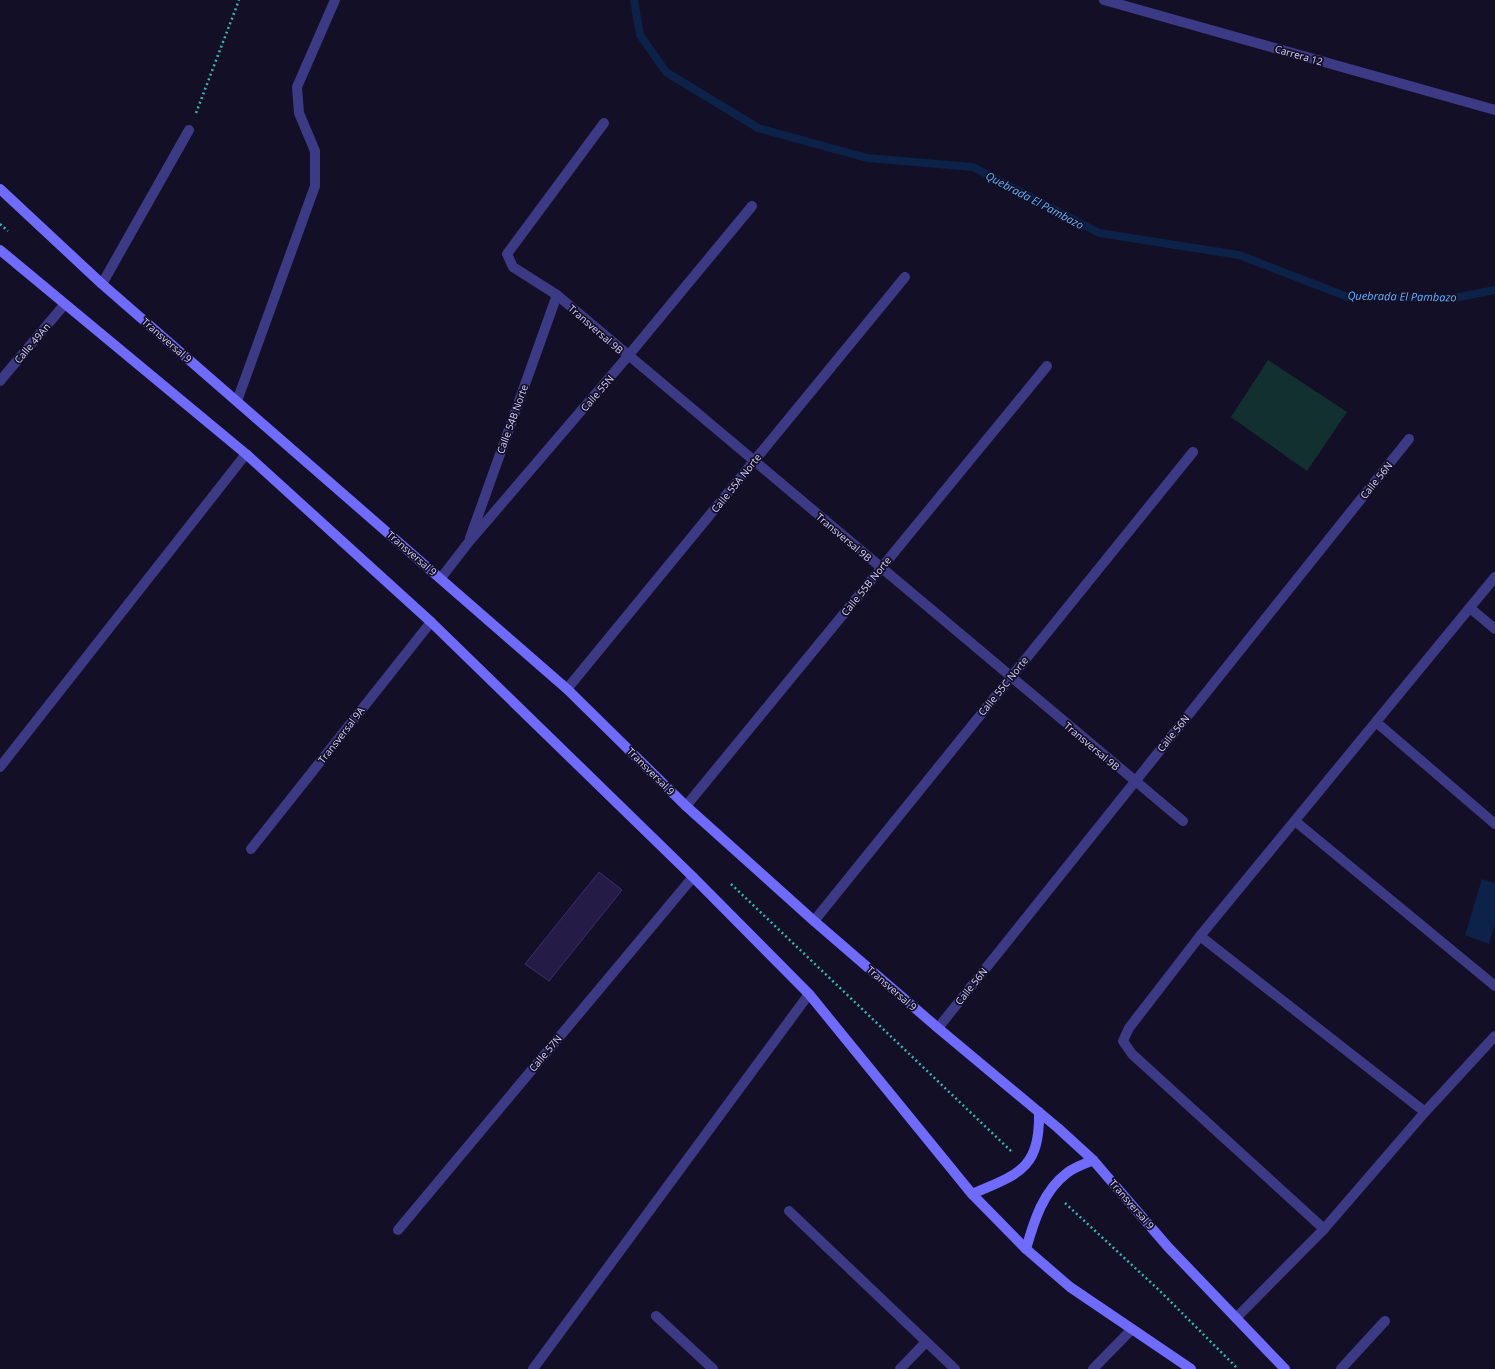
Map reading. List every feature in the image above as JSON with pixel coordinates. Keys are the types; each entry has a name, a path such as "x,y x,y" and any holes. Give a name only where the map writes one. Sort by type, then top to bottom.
{"main road":[{"name":"Transversal 9","path":"0,189 102,284 567,689 686,806 814,921 938,1028 1039,1112 1093,1160 1168,1247 1286,1369"},
{"path":"0,250 246,454 431,622 693,877 809,994 972,1194 1026,1249 1070,1287 1191,1369"},
{"path":"972,1194 1002,1181 1026,1166 1035,1152 1040,1130 1039,1112"},
{"path":"1026,1249 1035,1219 1045,1198 1067,1173 1093,1160"}],"street":[{"path":"237,401 315,186 315,151 299,113 297,87 335,0"},
{"name":"Carrera 12","path":"1104,0 1495,110"},
{"name":"Transversal 9B","path":"604,123 507,254 513,267 557,295 1183,821"},
{"path":"102,284 189,130"},
{"name":"Calle 55N","path":"441,578 468,543 628,356 752,206"},
{"name":"Calle 55A Norte","path":"567,689 905,278"},
{"name":"Calle 54B Norte","path":"468,543 557,295"},
{"name":"Calle 49An","path":"0,381 64,304"},
{"name":"Calle 55B Norte","path":"686,806 1046,366"},
{"name":"Calle 56N","path":"938,1028 1409,439"},
{"name":"Calle 55C Norte","path":"814,921 1193,452"},
{"path":"0,767 246,454"},
{"path":"1324,1229 1132,1054 1123,1041 1129,1028 1200,936 1495,577"},
{"path":"1470,608 1495,629"},
{"name":"Transversal 9A","path":"251,849 431,622"},
{"path":"1376,722 1495,824"},
{"path":"1295,821 1495,986"},
{"name":"Calle 57N","path":"398,1230 693,877"},
{"path":"1200,936 1425,1112"},
{"path":"533,1369 809,994"},
{"path":"1236,1318 1324,1229 1425,1112 1495,1036"},
{"path":"789,1211 955,1369"},
{"path":"656,1316 713,1369"},
{"path":"1341,1369 1385,1320"},
{"path":"1093,1369 1132,1329"},
{"path":"900,1369 926,1342"}],"path":[{"path":"189,130 239,0"}],"green space":[{"path":"1268,360 1347,412 1307,471 1231,417"}],"water":[{"path":"1482,879 1495,883 1495,924 1489,944 1465,935"}],"building":[{"path":"599,872 622,890 549,981 525,964"}],"waterway":[{"name":"Quebrada El Pambazo","path":"634,0 640,35 666,72 758,128 867,158 973,167 1099,233 1239,255 1348,297 1454,298 1495,290"}]}
